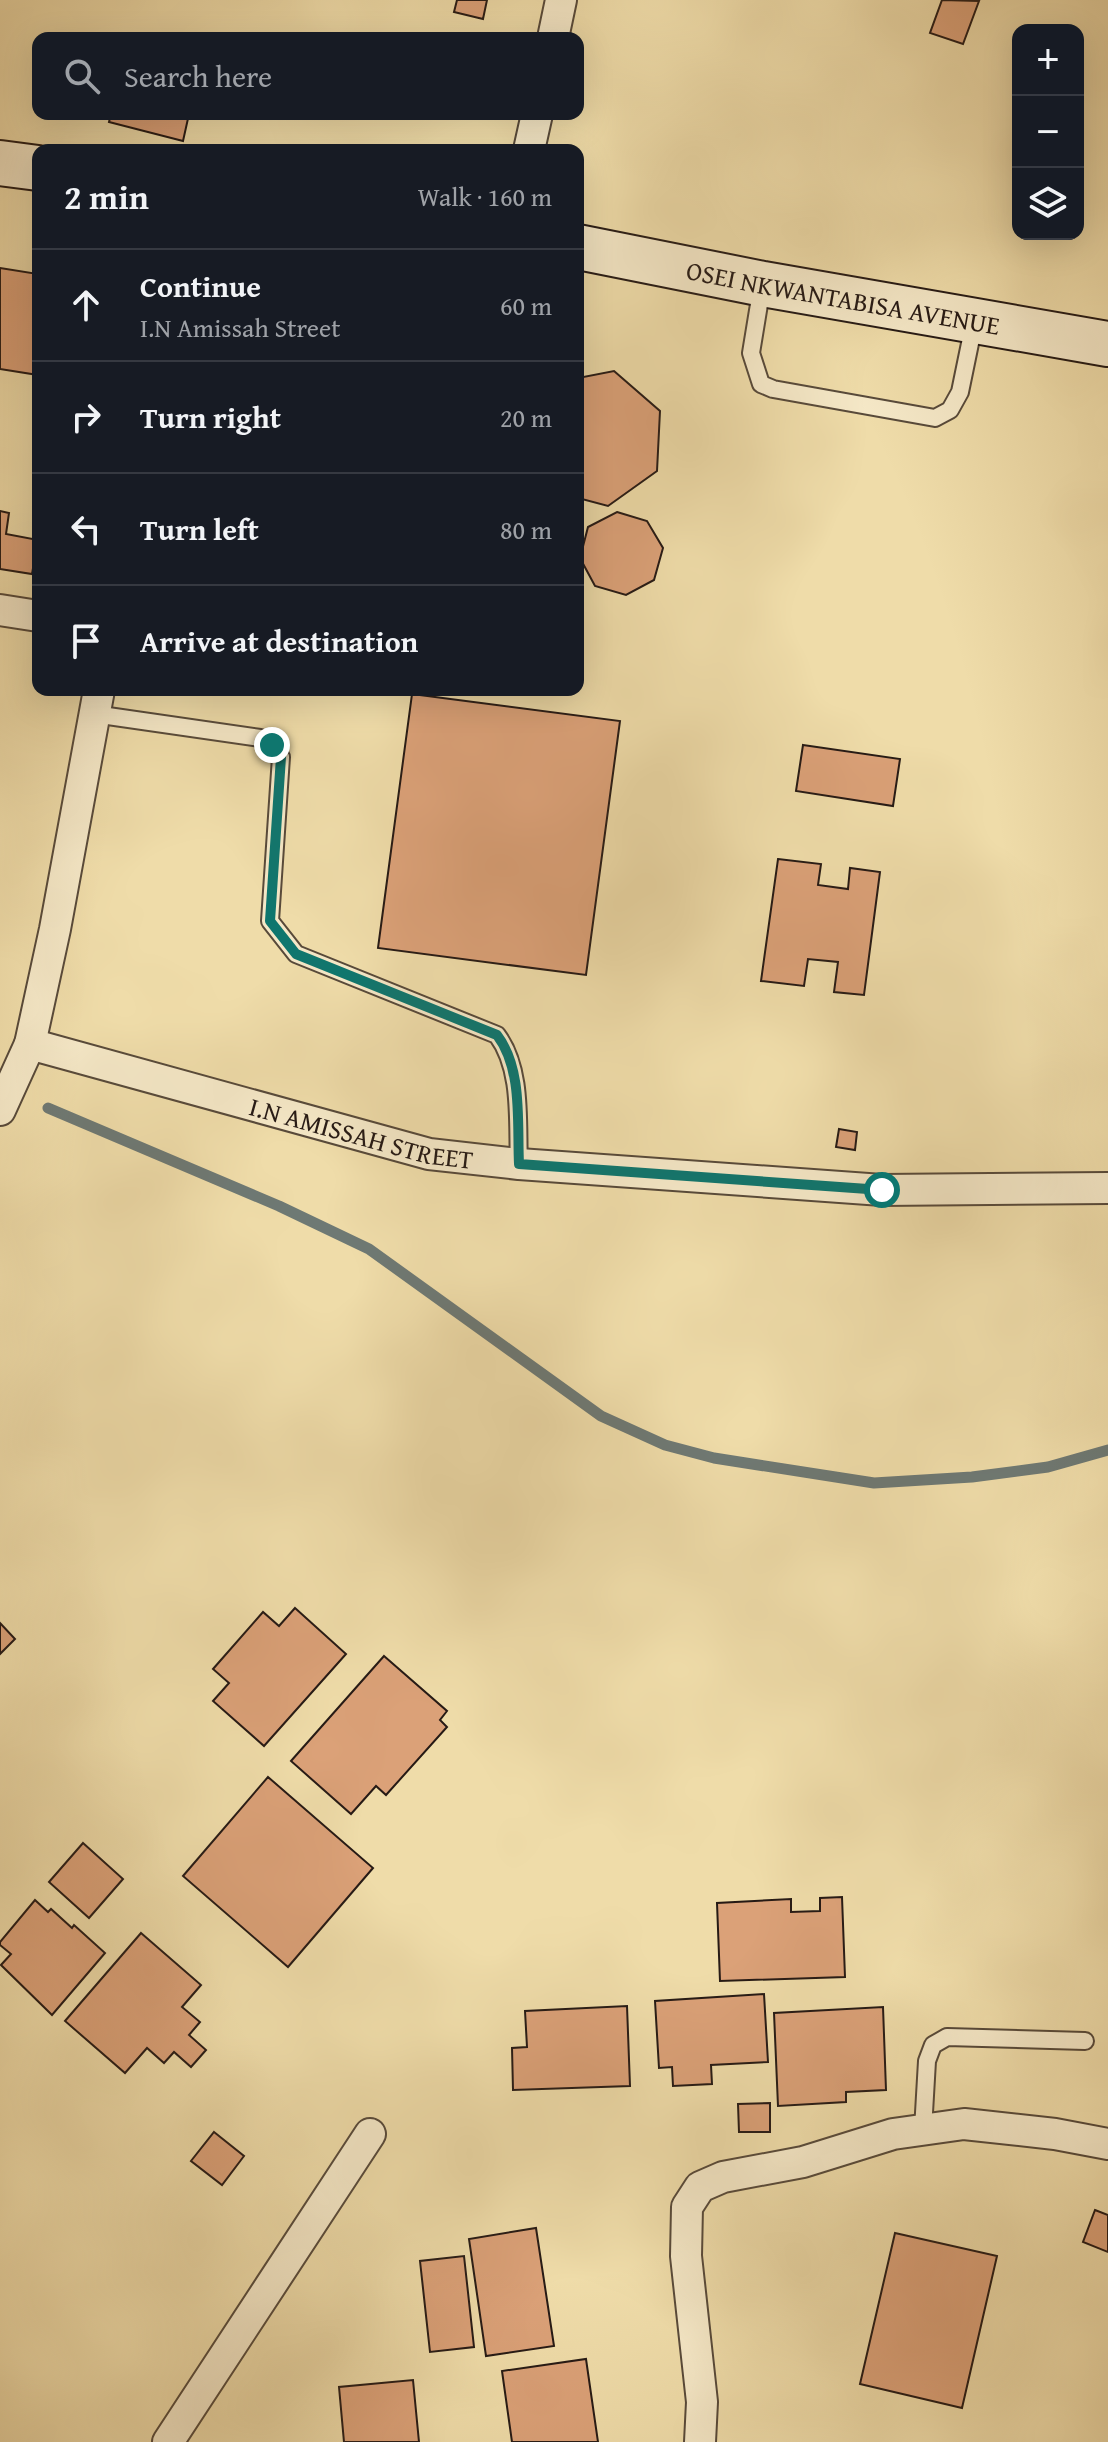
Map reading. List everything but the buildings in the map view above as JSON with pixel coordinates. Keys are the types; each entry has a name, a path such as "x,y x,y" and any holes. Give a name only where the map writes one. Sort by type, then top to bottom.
{"street":[{"path":"554,32 561,0"},
{"path":"530,144 536,120"},
{"path":"0,163 32,167"},
{"name":"OSEI NKWANTABISA AVENUE","path":"584,248 763,284 1108,344"},
{"path":"0,610 32,615"},
{"path":"0,1110 30,1044 55,929 96,702"},
{"name":"I.N AMISSAH STREET","path":"30,1044 429,1154 519,1164 882,1190 1108,1188"},
{"path":"700,2442 702,2402 686,2256 687,2207 700,2187 723,2177 803,2162 893,2134 964,2124 1055,2134 1108,2144"},
{"path":"168,2442 370,2134"}],"lane":[{"path":"763,284 751,353 761,384 773,389 935,418 950,410 960,392 974,321"},
{"path":"96,702 260,738 272,745 281,757 270,921 296,954 497,1035 506,1046 515,1078 519,1164"},
{"path":"923,2130 927,2061 933,2045 947,2037 1085,2041"}],"waterway":[{"path":"48,1108 279,1206 369,1249 601,1416 665,1445 714,1458 874,1483 972,1477 1048,1467 1108,1450"}],"route":[{"path":"272,745 281,757 270,921 296,954 497,1035 506,1046 515,1078 519,1164 882,1190"}]}
